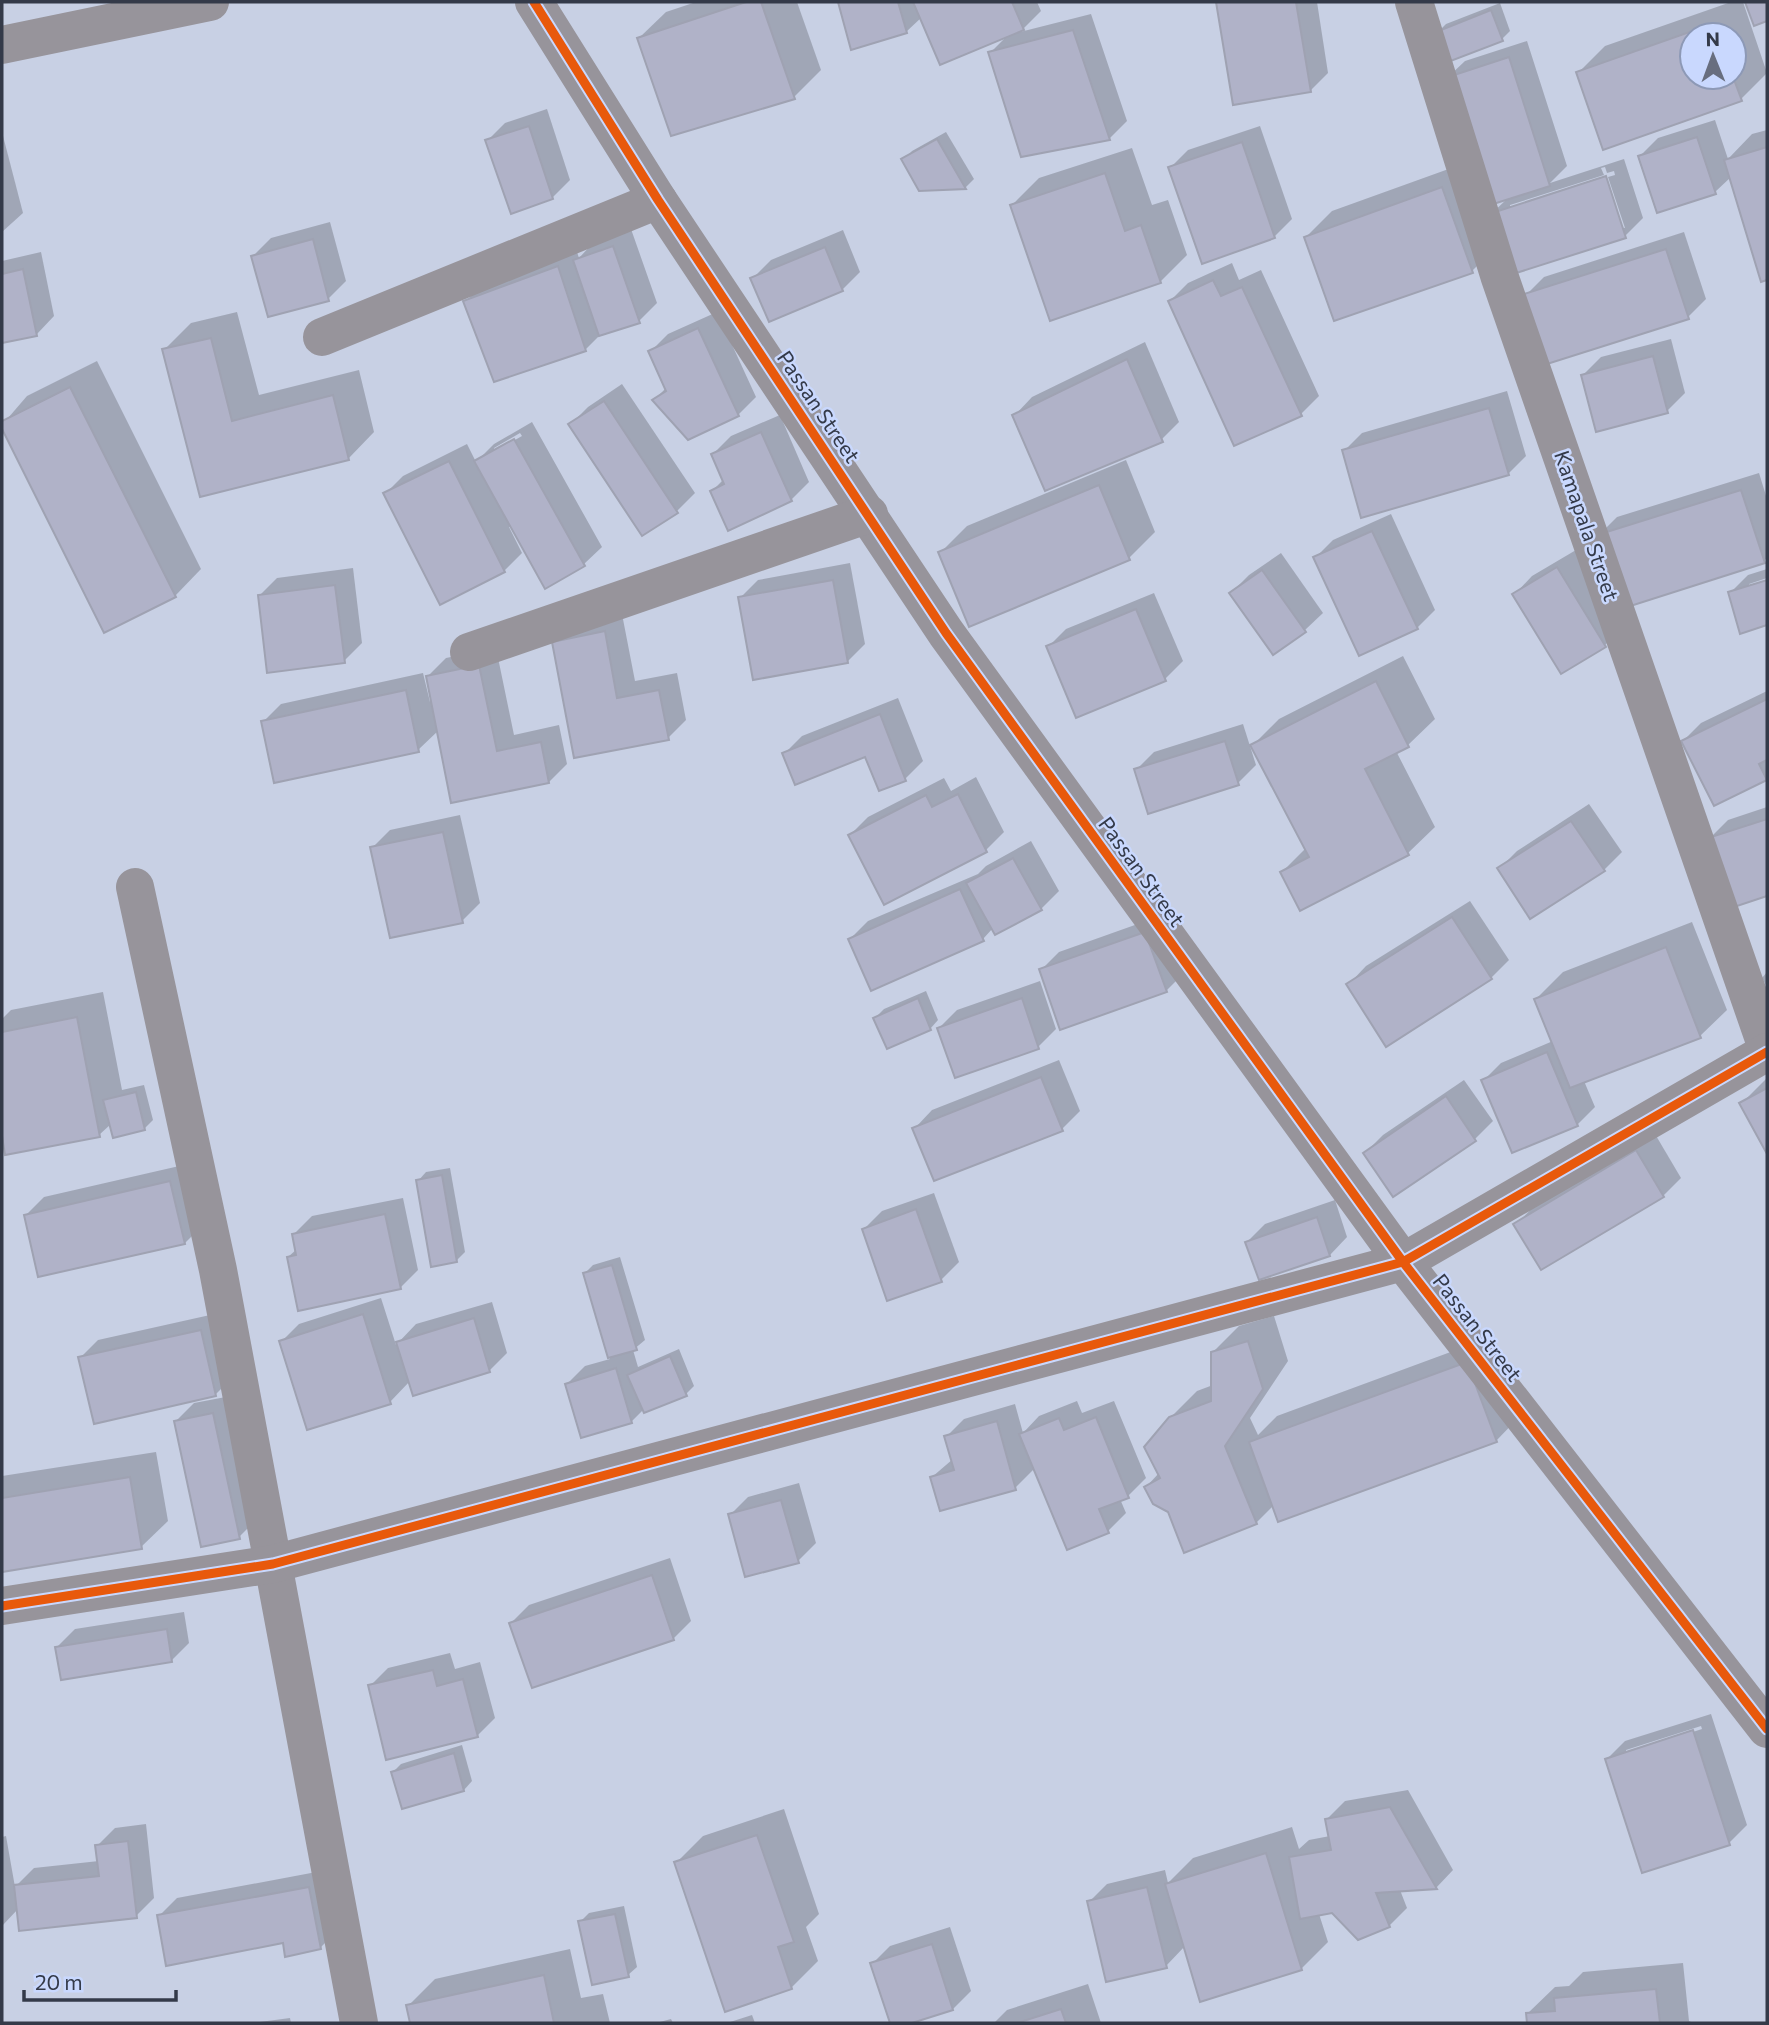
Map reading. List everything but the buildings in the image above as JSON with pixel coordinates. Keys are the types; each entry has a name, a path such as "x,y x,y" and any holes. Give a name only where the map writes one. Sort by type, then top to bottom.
{"street":[{"path":"2,45 210,2"},
{"name":"Passan Street","path":"534,2 658,200 946,633 1403,1262 1767,1729"},
{"name":"Kamapala Street","path":"1414,2 1500,278 1767,1051"},
{"path":"322,337 658,200"},
{"path":"469,652 869,514"},
{"path":"135,887 218,1270 359,2023"},
{"path":"2,1606 273,1564 1403,1262 1767,1051"}],"cycle path":[{"path":"534,2 658,200 946,633 1403,1262 1767,1729"},
{"path":"2,1606 273,1564 1403,1262 1767,1052"}]}
